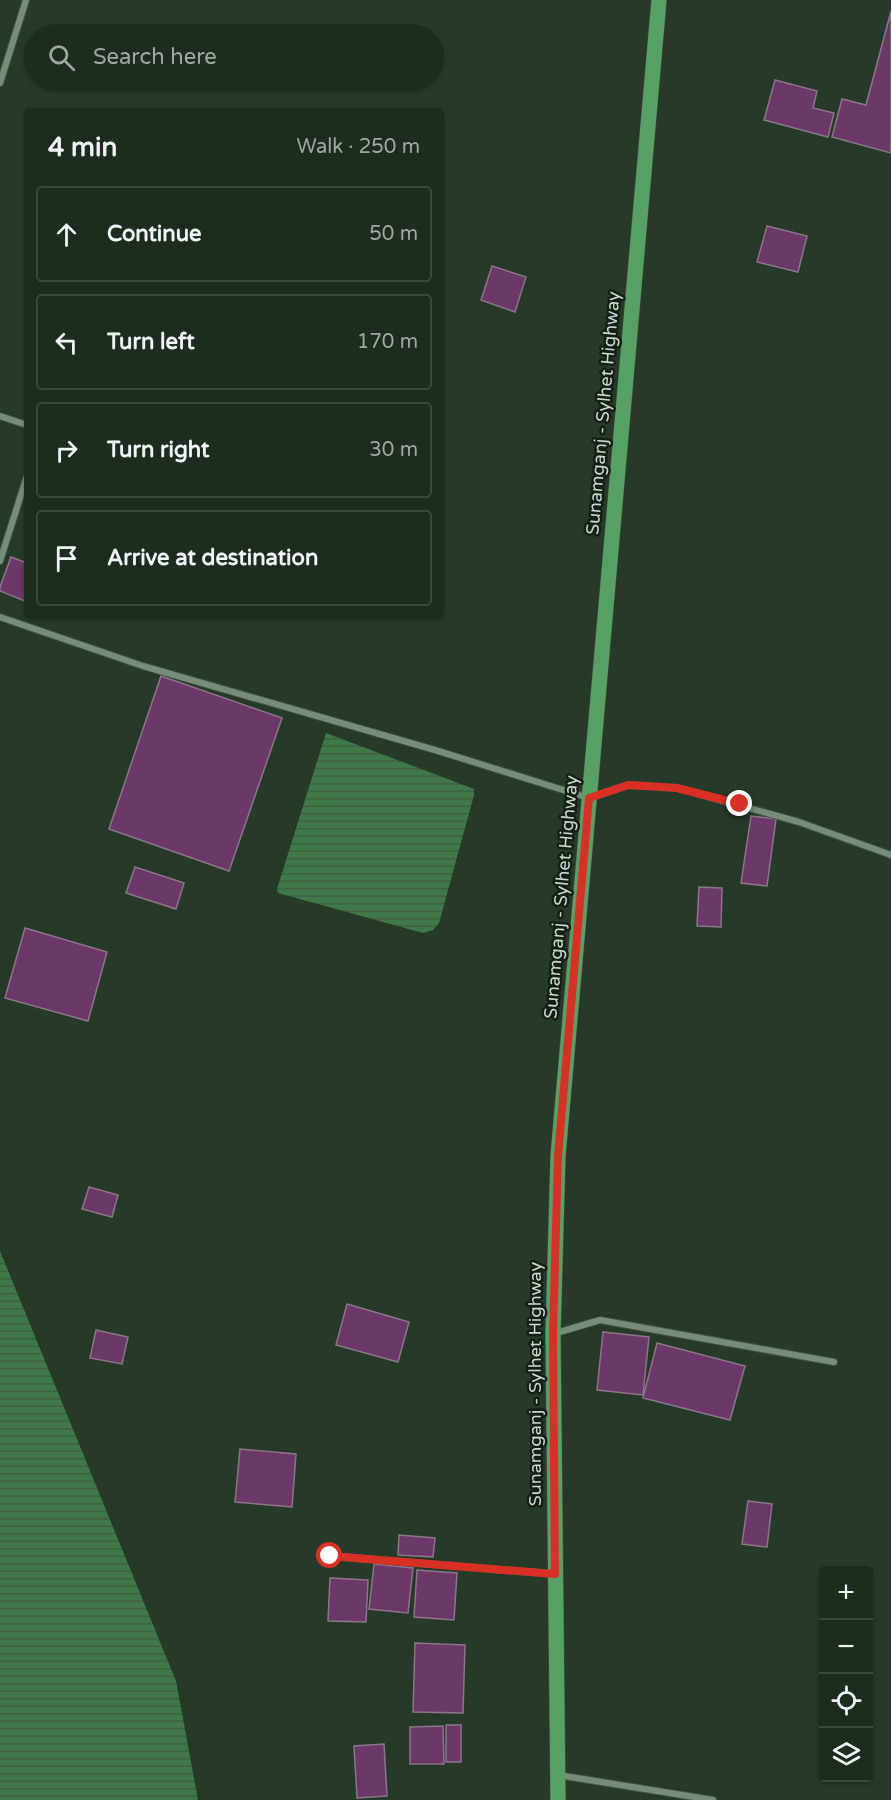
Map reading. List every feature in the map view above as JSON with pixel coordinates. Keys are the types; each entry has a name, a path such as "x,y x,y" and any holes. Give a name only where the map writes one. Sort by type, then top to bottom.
{"main road":[{"name":"Sunamganj - Sylhet Highway","path":"558,1800 553,1334 558,1156 659,0"}],"street":[{"path":"0,82 26,0"},
{"path":"0,416 24,424"},
{"path":"0,561 24,485"},
{"path":"0,617 143,666 435,750 589,798 628,785 677,788 799,822 891,855"},
{"path":"553,1334 600,1320 834,1362"},
{"path":"330,1556 555,1574"},
{"path":"557,1775 712,1800"}],"shaded area":[{"path":"326,733 474,789 439,923 433,930 423,933 278,893 277,889"},
{"path":"0,1251 176,1681 198,1800 0,1800"}],"building":[{"path":"891,11 891,153 832,137 842,99 866,105"},
{"path":"775,80 817,91 813,108 834,113 828,137 764,120"},
{"path":"767,226 807,236 798,272 757,262"},
{"path":"492,266 526,277 515,312 481,300"},
{"path":"11,557 24,562 24,601 0,591"},
{"path":"161,676 282,718 229,871 109,829"},
{"path":"751,816 776,819 767,886 741,883"},
{"path":"135,867 184,883 176,909 126,893"},
{"path":"699,887 722,888 721,927 697,926"},
{"path":"25,928 107,952 88,1021 5,998"},
{"path":"89,1187 118,1195 112,1217 82,1209"},
{"path":"347,1304 409,1322 398,1362 336,1345"},
{"path":"96,1330 128,1337 122,1364 90,1358"},
{"path":"603,1332 649,1337 643,1395 597,1390"},
{"path":"657,1343 745,1366 730,1420 643,1398"},
{"path":"240,1449 296,1454 292,1507 235,1502"},
{"path":"748,1501 772,1504 767,1547 742,1544"},
{"path":"399,1535 435,1538 433,1557 398,1555"},
{"path":"374,1564 413,1568 408,1613 369,1609"},
{"path":"417,1570 457,1573 454,1620 414,1617"},
{"path":"330,1578 368,1580 366,1622 328,1621"},
{"path":"415,1643 465,1645 463,1713 413,1712"},
{"path":"446,1725 461,1725 461,1762 446,1762"},
{"path":"443,1726 444,1764 410,1764 410,1727"},
{"path":"384,1744 387,1796 357,1798 354,1746"}],"route":[{"path":"330,1556 555,1574 553,1334 558,1156 589,798 628,785 677,788 740,804"}]}
